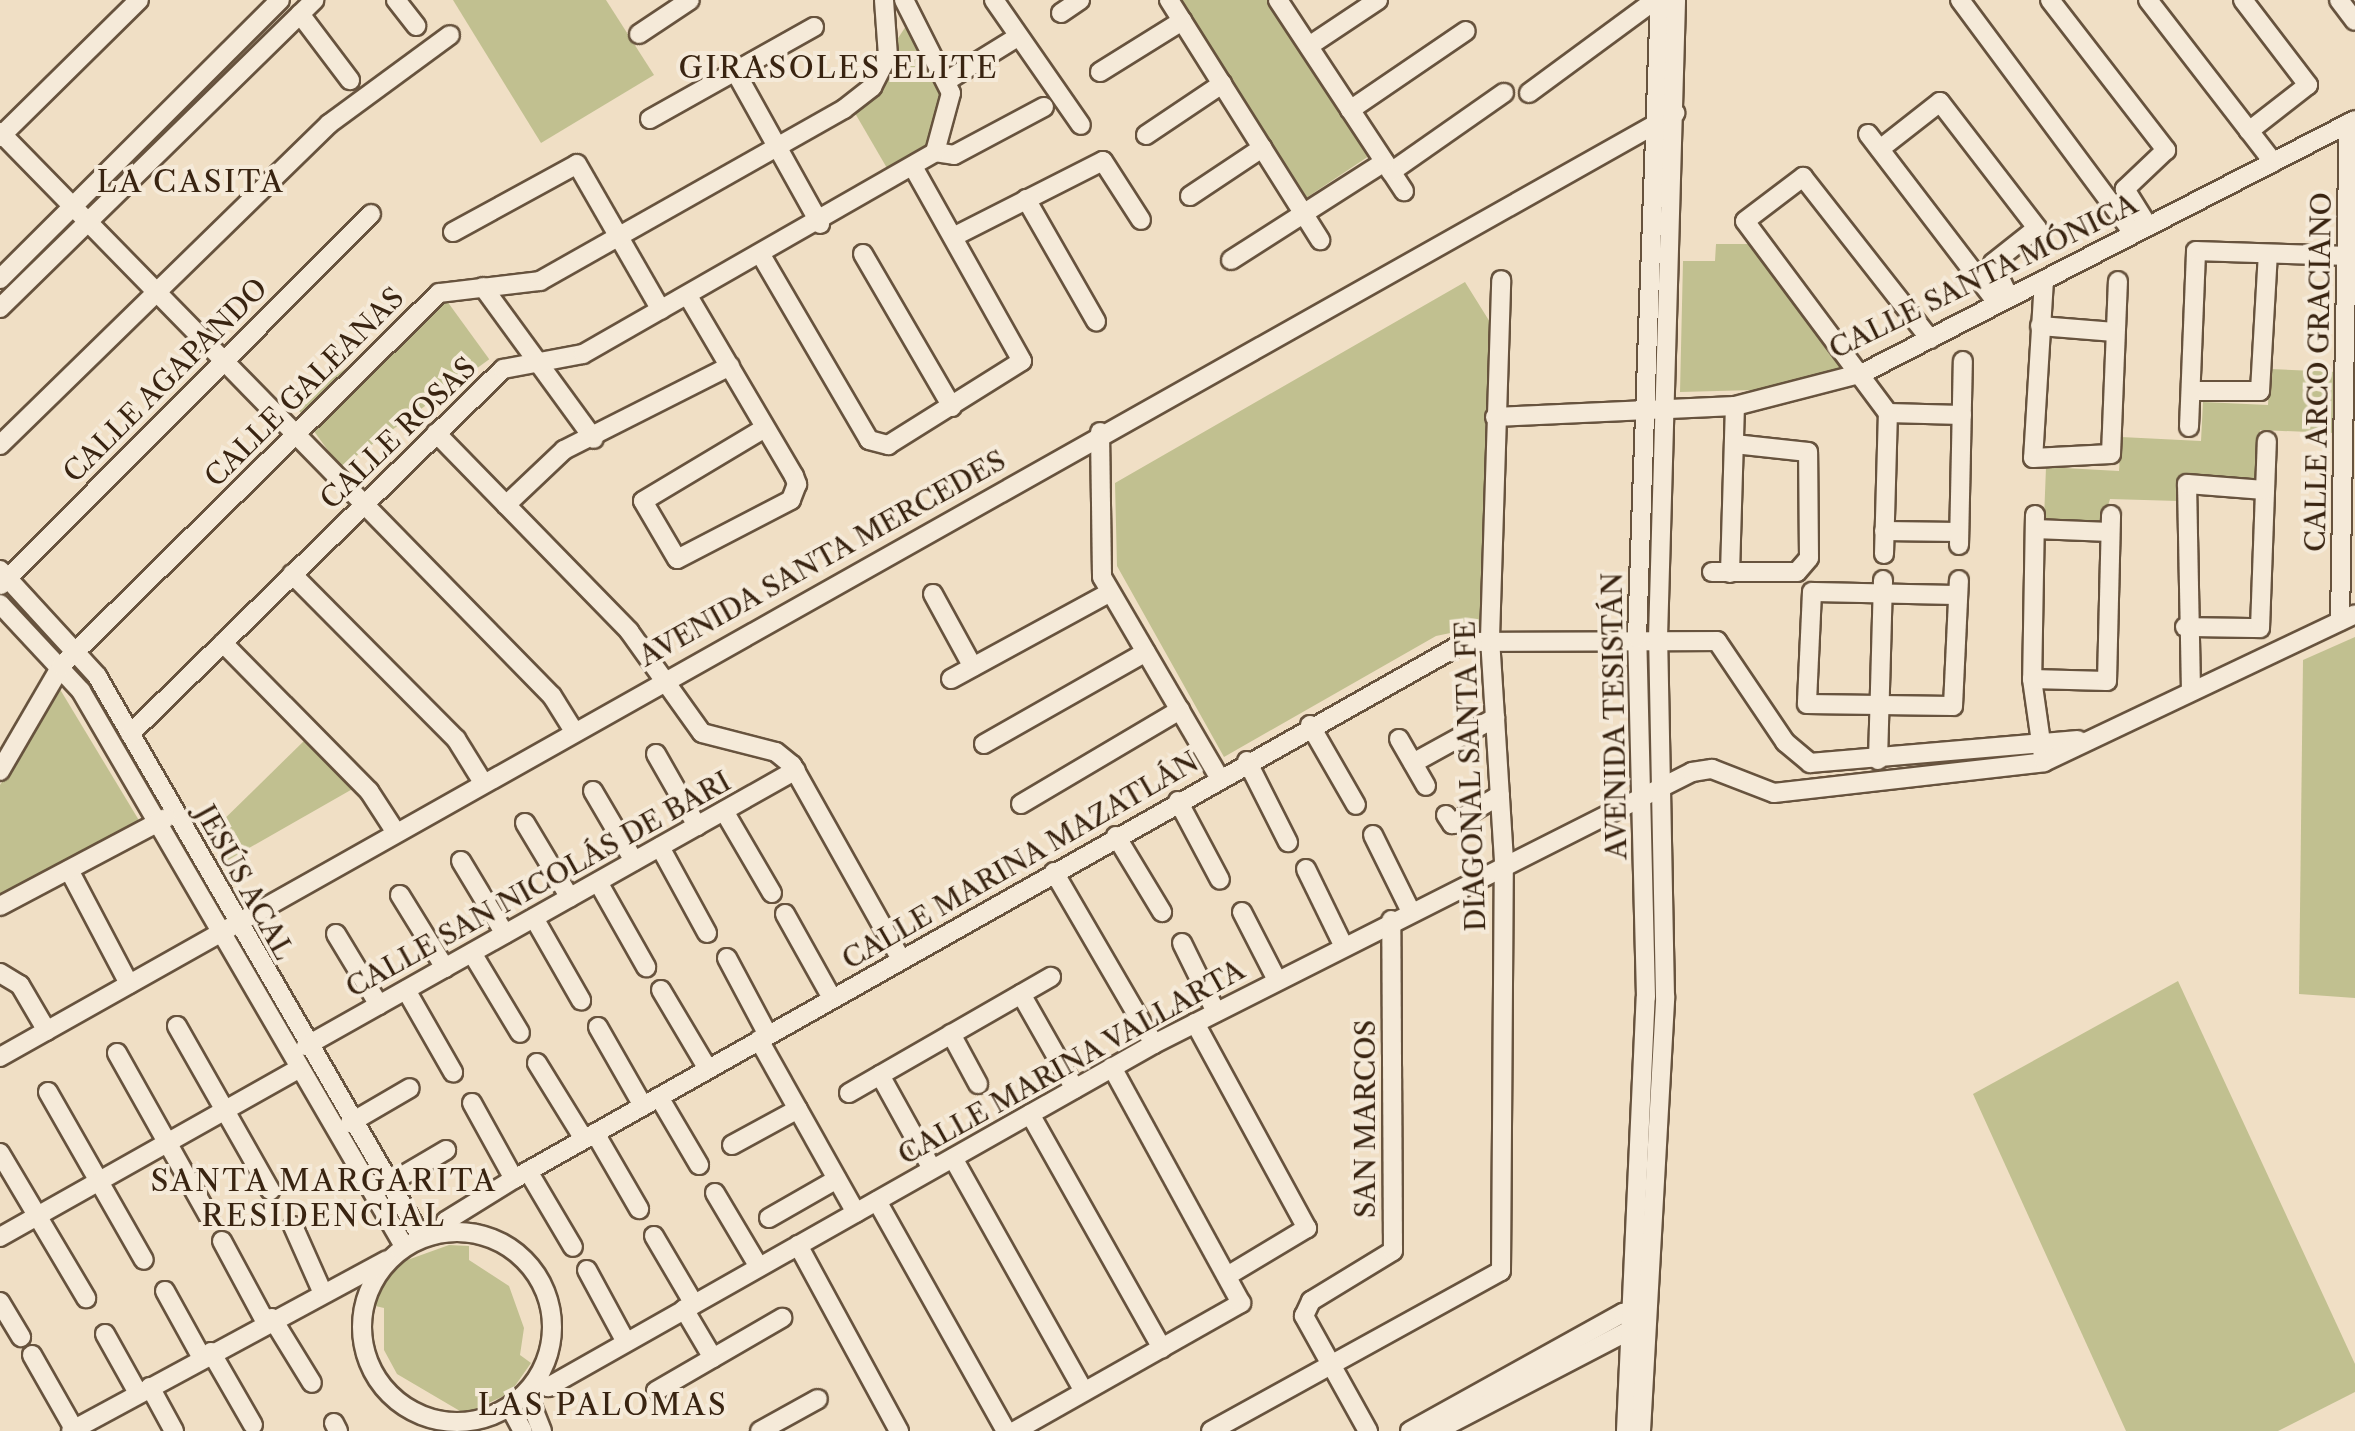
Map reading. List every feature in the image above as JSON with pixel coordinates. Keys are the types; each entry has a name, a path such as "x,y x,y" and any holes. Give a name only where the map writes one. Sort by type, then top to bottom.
{"street":[{"path":"139,0 1,134 552,696 574,730"},
{"path":"0,279 280,0"},
{"path":"0,308 314,0"},
{"path":"396,0 416,26"},
{"path":"639,34 688,0"},
{"name":"CALLE GALEANAS","path":"0,771 61,666 438,294 540,281 859,99 883,70 892,25 884,0"},
{"path":"904,0 948,80 1016,38"},
{"path":"994,0 1016,38 1034,50 1081,125"},
{"path":"1061,13 1080,0"},
{"path":"1169,0 1320,240"},
{"path":"1278,0 1404,191"},
{"path":"1309,46 1378,0"},
{"path":"1529,94 1659,0 1676,20"},
{"name":"AVENIDA TESISTÁN","path":"1626,1431 1640,1318 1666,996 1658,638 1666,411 1666,118 1659,0"},
{"name":"AVENIDA TESISTÁN","path":"1642,1431 1640,1318 1646,997 1637,638 1644,412 1676,0"},
{"path":"1960,0 2140,230"},
{"path":"2050,0 2166,150 2125,189 2140,230"},
{"path":"2148,0 2272,162"},
{"path":"2243,0 2308,85 2248,130"},
{"path":"2339,0 2355,21"},
{"path":"300,14 350,80"},
{"path":"1100,72 1182,21"},
{"path":"650,119 814,27"},
{"path":"1350,110 1466,31"},
{"path":"0,445 328,124 450,34"},
{"path":"735,71 820,224"},
{"name":"CALLE ROSAS","path":"130,734 503,369 583,354 915,170 935,152 950,123 948,80"},
{"path":"1146,135 1222,84"},
{"path":"1231,260 1504,93"},
{"path":"1940,102 2037,228 1993,263 2003,301 1874,141 1940,102"},
{"path":"935,152 954,156 1044,106"},
{"name":"AVENIDA SANTA MERCEDES","path":"0,1057 1100,432 1666,118"},
{"name":"CALLE SANTA MÓNICA","path":"1495,417 1735,406 1863,373 2352,122"},
{"name":"CALLE ARCO GRACIANO","path":"2348,618 2352,122"},
{"path":"1190,196 1262,148"},
{"path":"953,237 1095,163 1110,167 1141,220"},
{"path":"453,232 568,165 584,169 661,310"},
{"path":"762,255 869,440 888,445 1018,369 1019,351 915,170"},
{"path":"1884,554 1888,413 1863,373 1744,221 1803,176 1930,339"},
{"path":"1026,199 1096,321"},
{"name":"CALLE AGAPANDO","path":"2,578 371,214"},
{"path":"2189,427 2196,252 2268,254 2351,268"},
{"path":"863,254 952,407"},
{"path":"2190,390 2260,391 2268,254"},
{"name":"DIAGONAL SANTA FE","path":"1331,1364 1501,1271 1504,862 1490,638 1501,280"},
{"path":"2044,280 2034,458 2111,454 2118,281"},
{"path":"483,286 594,438"},
{"path":"688,296 766,428 797,484 791,500 687,560 669,553 644,510 648,494 766,428"},
{"path":"2040,326 2115,332"},
{"path":"1884,531 1959,539 1964,361"},
{"path":"506,505 564,450 730,366"},
{"path":"1734,444 1808,452 1810,538 1797,572 1721,572 1735,406"},
{"path":"1888,413 1962,416"},
{"path":"1100,432 1098,562 1109,592 1219,777"},
{"path":"436,433 664,678 710,740 776,752 796,770 901,959"},
{"path":"2185,626 2260,628 2267,441"},
{"path":"2191,691 2185,626 2188,484 2265,490"},
{"path":"2032,678 2107,681 2110,524 2035,522 2032,678 2042,753"},
{"path":"292,574 456,738 482,781"},
{"name":"JESÚS ACAL","path":"2,578 77,650 130,734 385,1186 422,1237"},
{"path":"1878,760 1882,586"},
{"path":"1882,586 1958,588 1953,706 1878,711 1816,707 1804,696 1808,597 1882,586"},
{"path":"951,680 1109,592"},
{"path":"933,594 973,667"},
{"name":"JESÚS ACAL","path":"0,604 61,666 156,823 296,1070 404,1246"},
{"path":"1810,790 1810,763 2042,753 2093,738 2348,618"},
{"name":"CALLE MARINA MAZATLÁN","path":"444,1231 446,1221 521,1175 1442,651 1490,638 1658,638 1728,648 1785,742 1810,763"},
{"path":"222,643 356,778 395,830"},
{"path":"984,744 1146,652"},
{"path":"1020,804 1180,710"},
{"path":"1413,764 1495,718"},
{"path":"1310,725 1356,805"},
{"path":"1399,739 1426,786"},
{"name":"CALLE MARINA VALLARTA","path":"532,1386 548,1386 1154,1044 1504,862 1661,787 1712,769 1774,792 1810,790 2042,753"},
{"path":"656,754 697,826"},
{"path":"1247,762 1288,842"},
{"name":"CALLE SAN NICOLÁS DE BARI","path":"306,1046 796,770"},
{"path":"593,792 634,862"},
{"path":"1446,815 1452,824 1500,795"},
{"path":"1178,801 1220,880"},
{"path":"724,811 772,893"},
{"path":"0,906 175,813"},
{"path":"526,823 570,898"},
{"path":"1116,836 1162,912"},
{"path":"1373,836 1410,910"},
{"path":"660,847 707,933"},
{"path":"461,861 505,934"},
{"path":"69,870 129,984"},
{"path":"1306,870 1343,945"},
{"path":"1054,872 1154,1044"},
{"path":"598,882 646,967"},
{"path":"400,895 444,968"},
{"path":"1242,912 1277,980"},
{"path":"784,914 832,998"},
{"path":"534,918 582,1000"},
{"name":"SAN MARCOS","path":"1368,1431 1304,1306 1393,1251 1391,920"},
{"path":"336,934 379,1005"},
{"path":"1182,943 1216,1012"},
{"path":"472,953 520,1032"},
{"path":"727,958 798,1110 856,1213"},
{"path":"0,973 20,985 46,1031"},
{"path":"849,1092 1051,977"},
{"path":"406,990 453,1072"},
{"path":"661,990 708,1069"},
{"path":"1021,994 1075,1089"},
{"path":"1195,1023 1307,1228 1228,1276"},
{"path":"177,1026 270,1190"},
{"path":"598,1027 699,1166"},
{"path":"950,1034 978,1084"},
{"path":"116,1052 210,1219"},
{"path":"537,1062 640,1209"},
{"path":"1015,1431 1242,1302 1112,1068"},
{"path":"0,1238 296,1070"},
{"path":"880,1075 932,1169"},
{"path":"350,1123 410,1088"},
{"path":"48,1092 144,1260"},
{"path":"472,1103 572,1246"},
{"path":"732,1144 798,1110"},
{"path":"1030,1114 1162,1348"},
{"path":"385,1186 446,1150"},
{"path":"0,1153 86,1298"},
{"path":"953,1158 1084,1392"},
{"path":"769,1218 837,1179"},
{"path":"715,1193 759,1267"},
{"path":"877,1200 1006,1431"},
{"path":"293,1226 322,1289"},
{"path":"32,1355 72,1430 322,1289 388,1260 422,1237 444,1231 504,1243 546,1289 552,1335 532,1386 510,1407 467,1426 412,1412 371,1370 362,1312 388,1260"},
{"path":"654,1236 713,1358"},
{"path":"222,1241 268,1320 312,1383"},
{"path":"798,1245 899,1431"},
{"path":"587,1270 626,1342"},
{"path":"164,1291 252,1425"},
{"path":"0,1302 21,1336"},
{"path":"656,1391 782,1318"},
{"path":"1410,1431 1440,1426 1640,1318"},
{"path":"105,1334 174,1431"},
{"path":"1211,1431 1331,1364"},
{"path":"532,1386 542,1431"},
{"path":"760,1431 795,1423 818,1399"},
{"path":"510,1407 523,1431"}],"shaded area":[{"path":"453,0 606,0 654,75 541,143"},
{"path":"1179,0 1268,0 1369,156 1306,198"},
{"path":"910,20 943,81 940,134 891,175 852,108"},
{"path":"1716,244 1756,244 1850,365 1755,390 1680,392 1683,261 1715,261"},
{"path":"1465,282 1493,327 1484,626 1436,636 1224,757 1117,566 1115,483"},
{"path":"444,297 489,359 340,467 295,405"},
{"path":"2270,369 2337,372 2334,433 2260,430 2257,478 2180,477 2178,501 2110,499 2102,525 2044,519 2046,467 2119,471 2121,437 2201,441 2203,402 2268,405"},
{"path":"2355,637 2355,998 2299,994 2303,660"},
{"path":"58,686 140,822 0,897 0,785"},
{"path":"308,737 356,787 228,860 211,832"},
{"path":"2178,981 2355,1364 2355,1392 2278,1431 2126,1431 1973,1094"},
{"path":"449,1245 469,1246 469,1260 509,1286 524,1328 520,1355 531,1363 510,1393 465,1414 397,1374 384,1350 384,1308 371,1305 399,1263"}],"district":[{"name":"GIRASOLES ELITE","path":"839,68"},
{"name":"LA CASITA","path":"191,182"},
{"name":"SANTA MARGARITA RESIDENCIAL","path":"324,1198"},
{"name":"LAS PALOMAS","path":"603,1405"}]}
